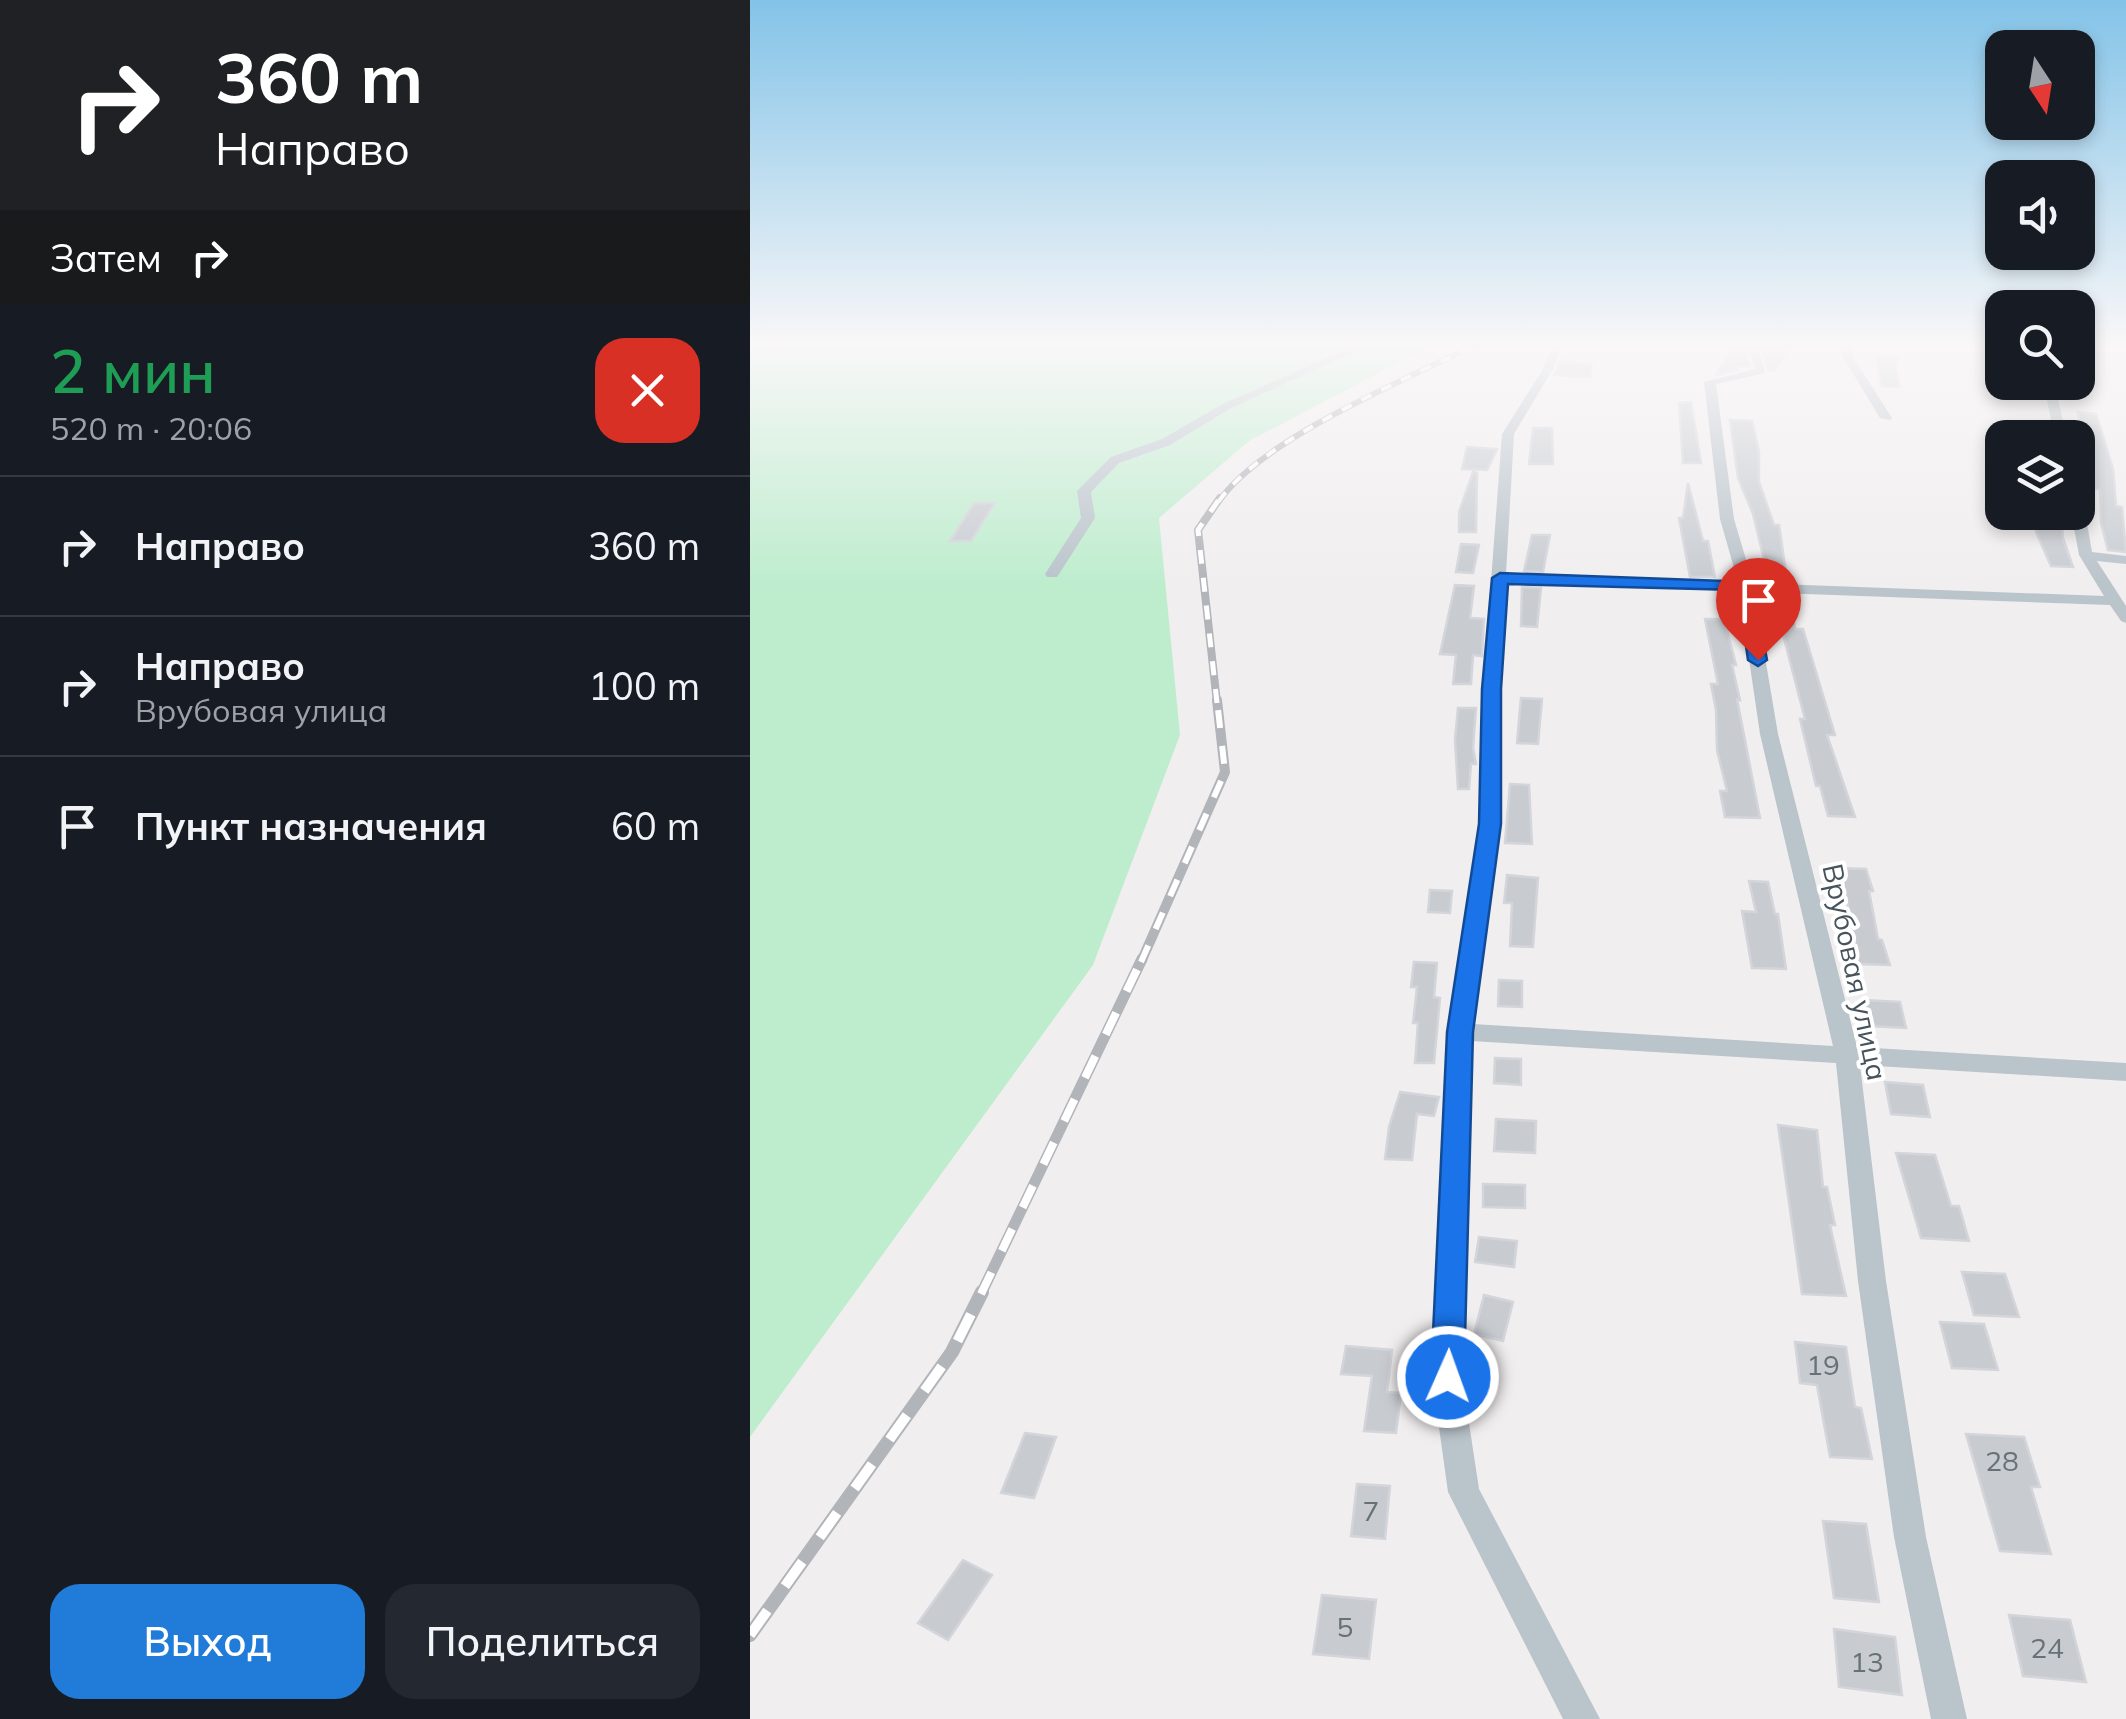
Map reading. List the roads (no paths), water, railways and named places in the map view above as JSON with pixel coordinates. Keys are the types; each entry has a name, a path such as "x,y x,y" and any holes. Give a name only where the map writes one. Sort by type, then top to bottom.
{"street":[{"path":"1052,574 1088,518 1084,491 1114,460 1166,442 1200,422"},
{"path":"1515,422 1508,434 1492,689 1490,824 1460,1032 1448,1377 1464,1492 1582,1719"},
{"name":"Врубовая улица","path":"1715,422 1727,519 1746,586 1768,734 1847,1056 1872,1281 1910,1537 1949,1719"},
{"path":"2081,530 2086,555 2126,618"},
{"path":"2086,555 2126,560"},
{"path":"1500,578 2116,601"},
{"path":"1460,1032 2126,1072"}],"railway":[{"path":"1219,501 1240,477 1269,454 1320,422"},
{"path":"1217,703 1198,530 1220,498"},
{"path":"1141,962 1225,772 1217,700"},
{"path":"981,1294 1142,959"},
{"path":"750,1635 952,1352 981,1294"}]}
